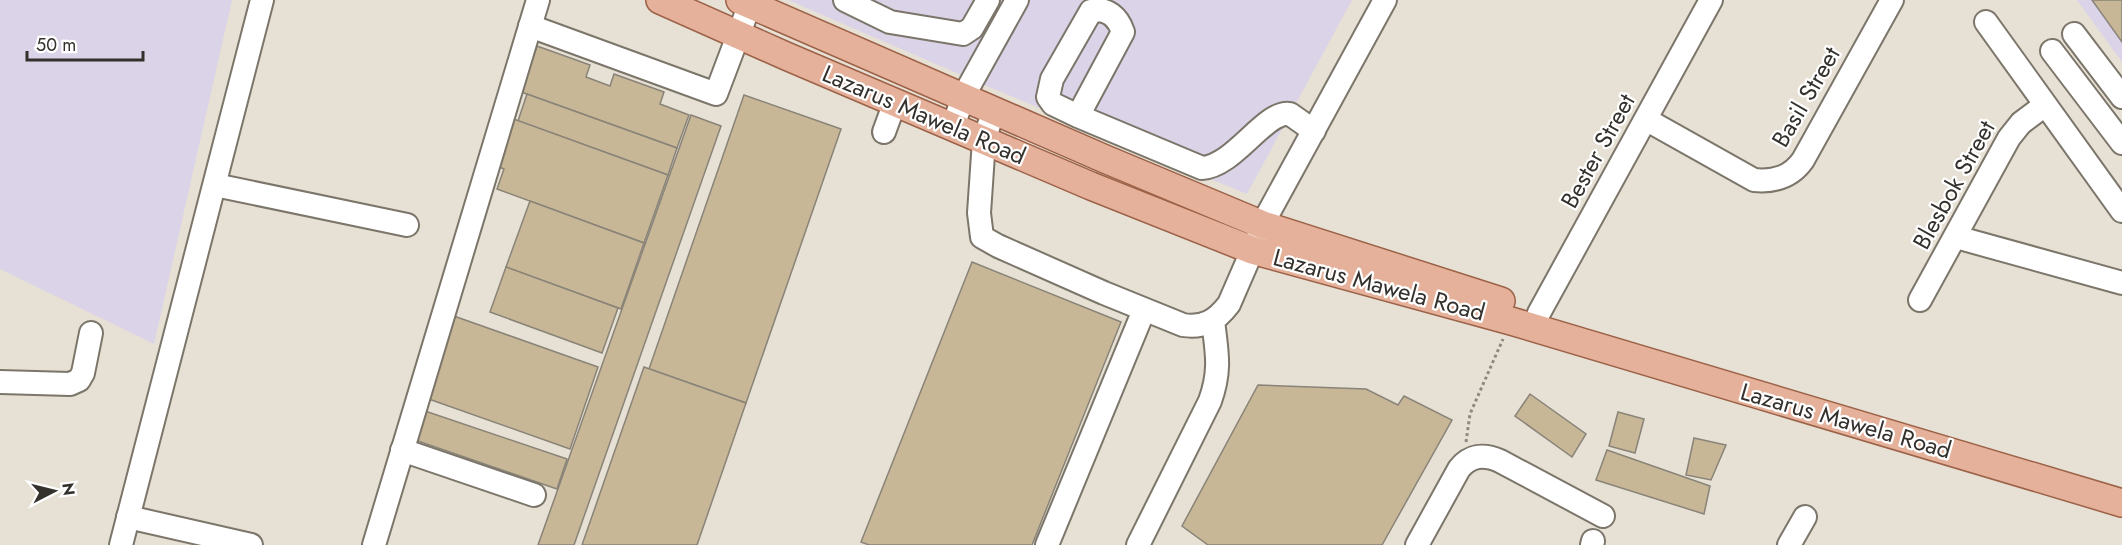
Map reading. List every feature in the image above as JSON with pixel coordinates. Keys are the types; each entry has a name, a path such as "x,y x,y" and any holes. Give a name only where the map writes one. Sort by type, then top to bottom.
{"main road":[{"name":"Lazarus Mawela Road","path":"660,0 953,127 1252,250 1657,352 2122,490"},
{"name":"Lazarus Mawela Road","path":"745,2 1105,159 1263,225 1528,321 2122,503"}],"street":[{"path":"121,545 262,0"},
{"path":"374,545 538,0"},
{"path":"845,0 890,22 963,34 972,28 988,0"},
{"path":"877,0 890,22"},
{"path":"953,127 963,97 1017,0"},
{"path":"994,110 984,140 979,213 982,237 1143,310 1183,325 1196,327 1213,321 1229,304 1269,212 1385,0"},
{"name":"Bester Street","path":"1528,321 1647,120 1711,0"},
{"name":"Basil Street","path":"1647,120 1754,180 1773,180 1791,173 1803,160 1892,0"},
{"path":"530,26 716,94 738,34 745,2"},
{"path":"1986,22 2122,211"},
{"path":"2074,34 2122,98"},
{"path":"2052,51 2122,143"},
{"path":"884,132 896,102"},
{"name":"Blesbok Street","path":"1920,300 2009,138 2021,123 2045,105"},
{"path":"1078,116 1202,168 1219,165 1276,115 1290,114 1314,131"},
{"path":"215,185 407,225"},
{"path":"1956,237 2122,283"},
{"path":"1047,545 1143,310"},
{"path":"1138,545 1210,401 1218,367 1213,321"},
{"path":"0,382 70,384 79,380 83,373 91,333"},
{"path":"402,450 534,495"},
{"path":"1417,545 1464,462 1472,458 1489,457 1603,516"},
{"path":"129,517 251,545"},
{"path":"1790,545 1805,517"}],"path":[{"path":"1464,462 1470,414 1528,321"}],"shaded area":[{"path":"0,0 232,0 154,344 0,269"},
{"path":"788,0 1352,0 1247,194 989,87"},
{"path":"2077,0 2122,0 2122,62"}],"building":[{"path":"2092,0 2122,0 2122,42"},
{"path":"537,46 590,65 586,77 610,86 614,74 664,92 660,104 689,115 677,148 521,92"},
{"path":"527,94 677,148 668,175 518,121"},
{"path":"744,95 841,129 746,403 649,369"},
{"path":"691,115 721,126 574,545 538,545"},
{"path":"508,117 668,175 644,243 497,189 504,169 491,164"},
{"path":"530,201 644,243 621,309 506,267"},
{"path":"972,262 1121,322 1032,545 869,545 861,542"},
{"path":"506,267 618,308 602,353 490,312"},
{"path":"451,315 598,367 570,449 423,397"},
{"path":"644,367 746,403 697,545 582,545"},
{"path":"1258,385 1366,389 1398,405 1404,396 1452,420 1382,545 1208,545 1182,526"},
{"path":"1530,394 1586,434 1572,457 1515,416"},
{"path":"422,410 567,459 557,489 412,439"},
{"path":"1618,412 1644,419 1635,453 1609,446"},
{"path":"1694,438 1726,445 1711,480 1686,475"},
{"path":"1607,450 1710,486 1704,514 1596,480"}]}
